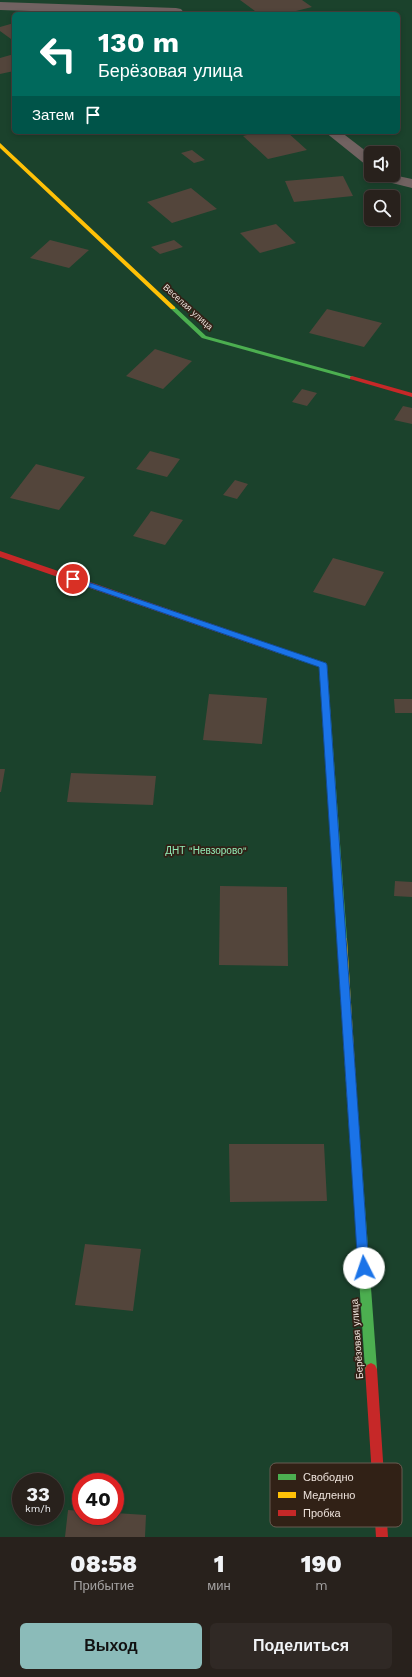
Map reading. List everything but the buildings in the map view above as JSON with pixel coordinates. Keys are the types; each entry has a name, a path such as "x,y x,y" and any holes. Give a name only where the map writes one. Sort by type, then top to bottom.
{"street":[{"path":"0,6 176,12"},
{"path":"335,134 364,157"},
{"name":"Веселая улица","path":"0,145 204,337 412,395"},
{"path":"400,181 412,184"},
{"name":"Берёзовая улица","path":"0,554 323,665 377,1463"},
{"name":"Берёзовая улица","path":"381,1527 382,1537"}],"green space":[{"name":"ДНТ \"Невзорово\"","path":"0,0 412,0 412,1537 0,1537"}],"traffic: fast":[{"path":"173,308 204,337 352,378"},
{"path":"278,650 323,665 342,939"},
{"path":"352,1098 371,1369"}],"traffic: slow":[{"path":"0,145 173,308"},
{"path":"342,939 352,1098"}],"traffic: jam":[{"path":"352,378 412,395"},
{"path":"0,554 278,650"},
{"path":"371,1369 377,1463"},
{"path":"381,1527 382,1537"}],"route":[{"path":"73,579 323,665 364,1268"}]}
